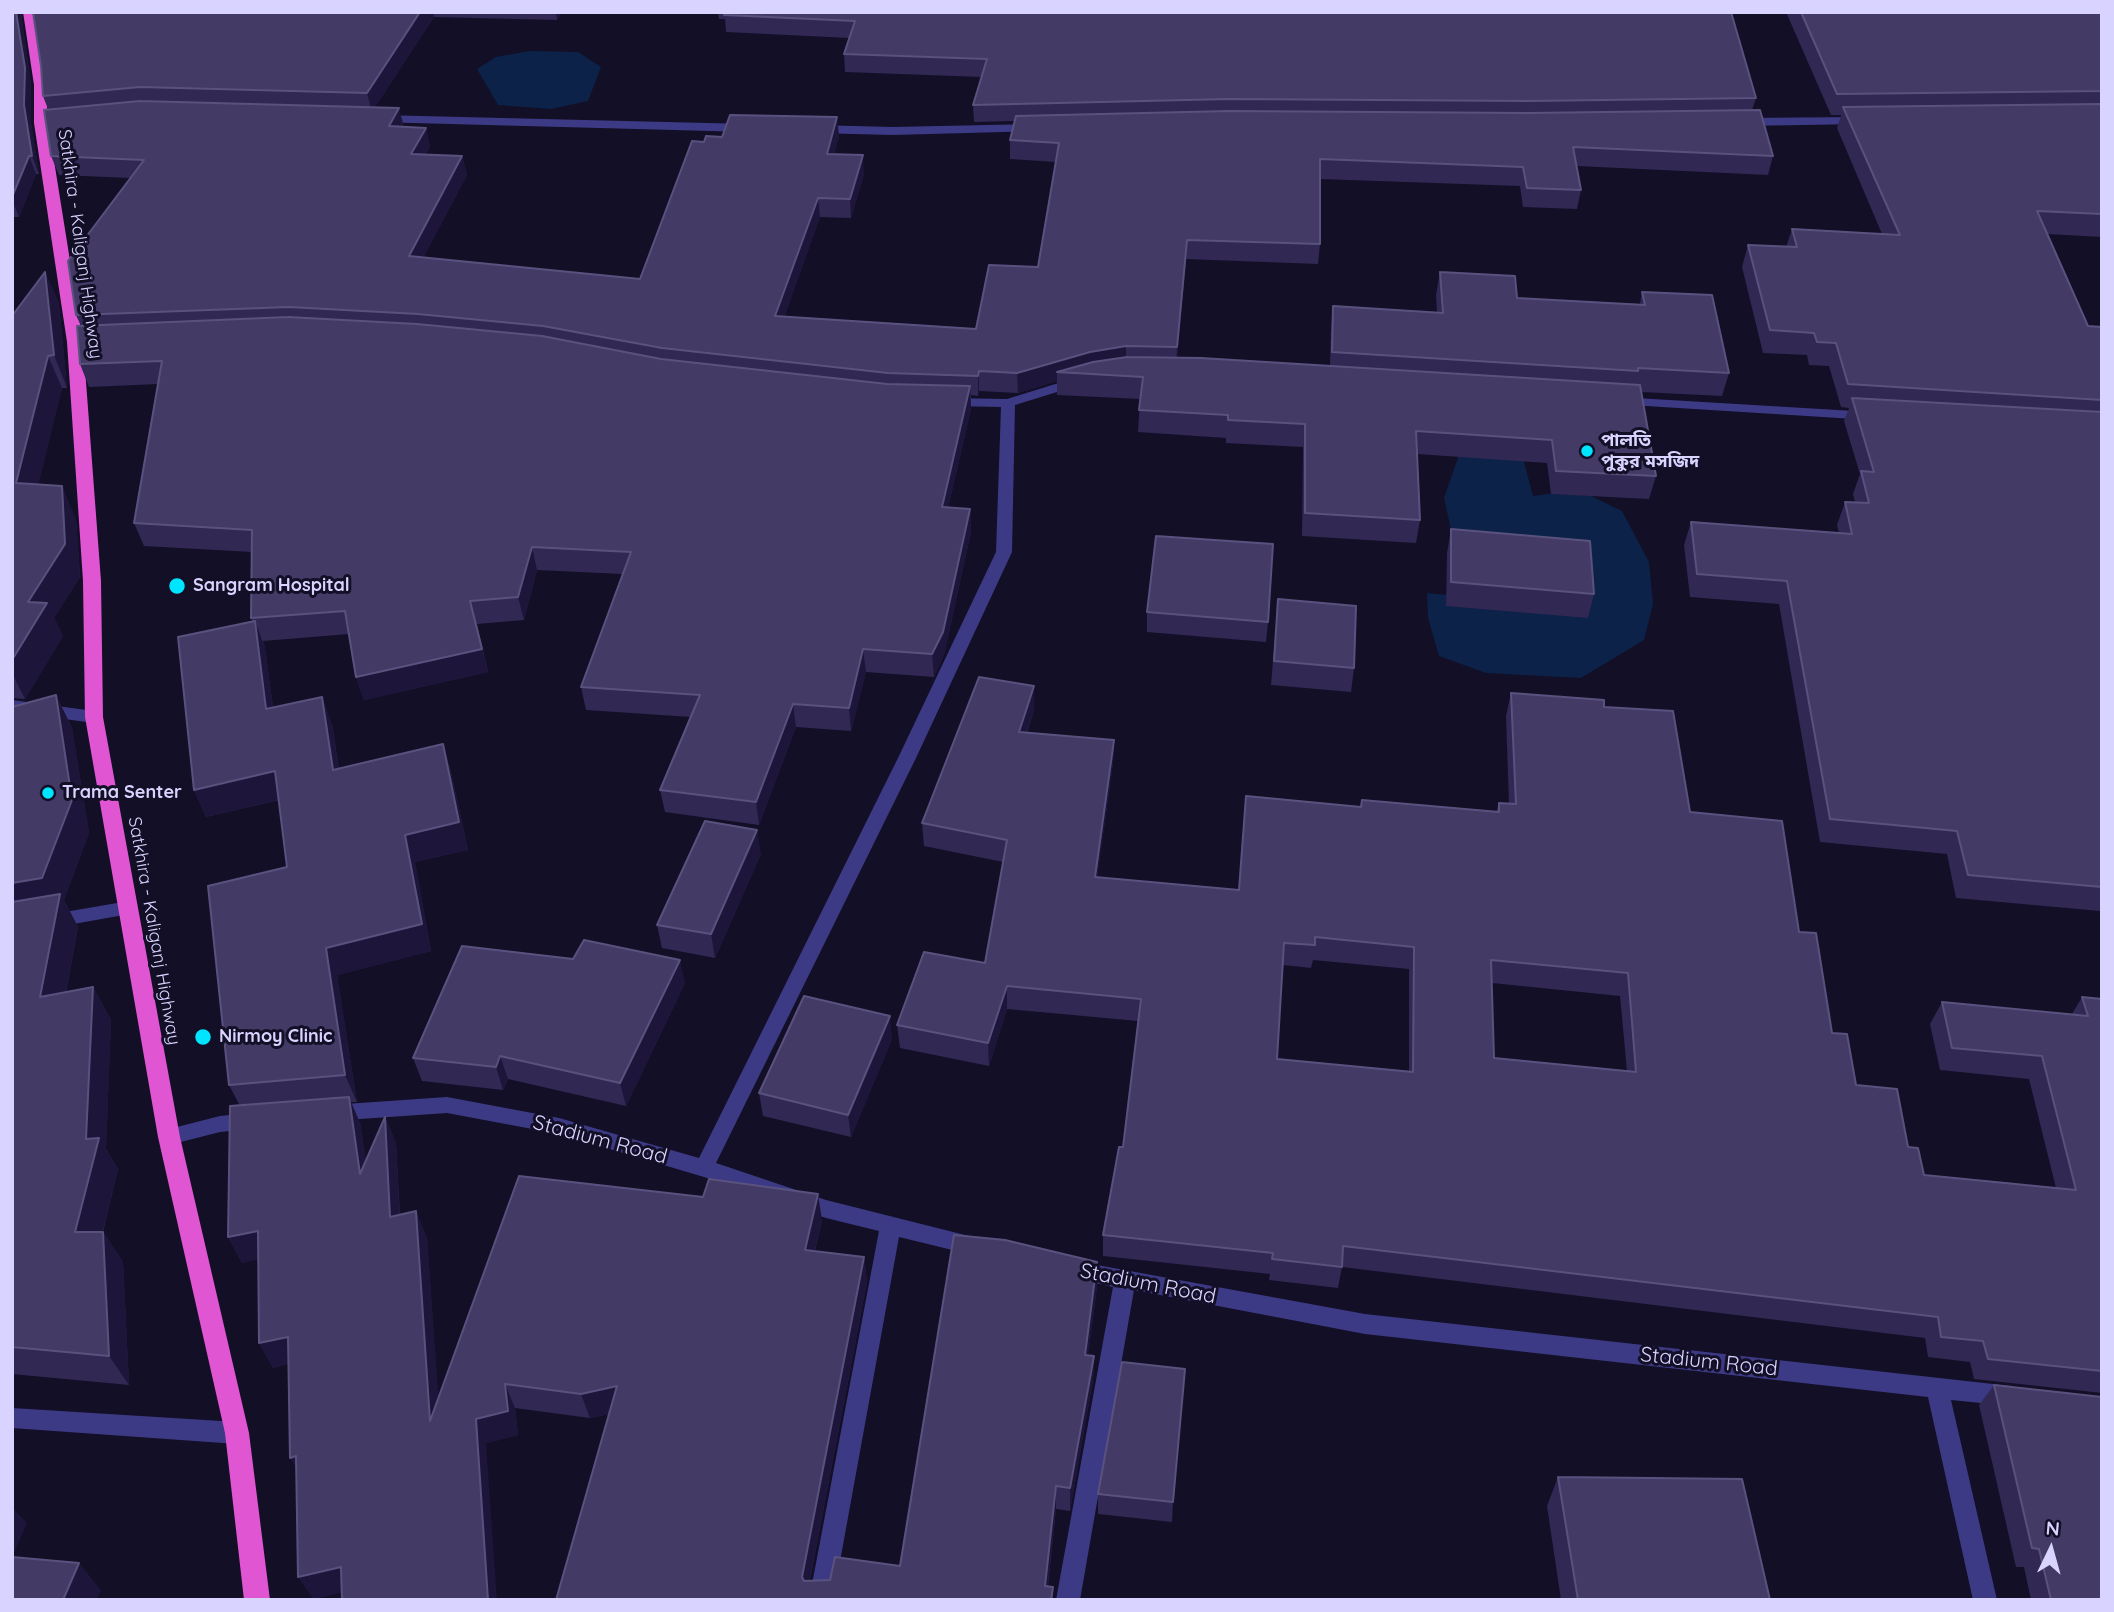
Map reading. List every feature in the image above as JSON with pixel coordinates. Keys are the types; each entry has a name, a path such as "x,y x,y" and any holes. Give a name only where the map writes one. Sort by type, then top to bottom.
{"highway":[{"name":"Satkhira - Kaliganj Highway","path":"29,12 81,341 92,581 94,717 169,1137 237,1433 257,1600"}],"street":[{"path":"368,118 768,128"},
{"path":"1731,122 1868,121"},
{"path":"796,129 892,131 1046,128"},
{"path":"928,401 1008,403 1090,377"},
{"path":"1606,400 1881,417"},
{"path":"704,1168 1004,552 1008,403"},
{"path":"12,706 94,717"},
{"path":"12,928 129,908"},
{"name":"Stadium Road","path":"310,1115 447,1105 559,1126 704,1168 827,1209 994,1251"},
{"path":"169,1137 220,1124 272,1119"},
{"path":"821,1600 891,1225"},
{"name":"Stadium Road","path":"1060,1266 1125,1281 1365,1324 2033,1398"},
{"path":"1068,1600 1125,1281"},
{"path":"1937,1387 1985,1600"},
{"path":"12,1418 237,1433"}],"water":[{"path":"530,51 578,52 601,67 588,101 551,109 498,105 477,69 496,57"},
{"path":"1518,439 1533,496 1579,490 1622,511 1649,562 1653,604 1644,640 1581,678 1486,673 1439,656 1428,618 1427,593 1556,606 1453,539 1444,498 1460,452"}],"building":[{"path":"12,12 16,12 25,68 24,105 32,156 29,156 12,197"},
{"path":"33,12 420,12 367,93 140,87 43,96"},
{"path":"726,12 1731,12 1756,98 1528,101 1229,99 973,105 987,59 844,54 855,21 724,15"},
{"path":"1801,12 2102,12 2102,91 1837,94"},
{"path":"140,101 399,108 389,126 426,128 411,154 462,156 409,256 640,279 692,141 704,142 706,136 722,137 730,115 837,117 827,154 863,155 850,199 818,198 775,316 976,329 989,265 1038,267 1059,143 1010,140 1016,116 1229,111 1528,113 1760,110 1773,156 1573,147 1581,190 1527,188 1523,167 1320,159 1320,244 1187,240 1177,347 1126,346 1090,352 1017,373 979,371 978,376 888,373 662,348 543,326 418,314 289,307 76,315 68,261 144,160 51,156 44,110"},
{"path":"2102,104 2102,214 2037,211 2088,326 2102,327 2102,400 1848,384 1836,343 1817,342 1814,333 1770,330 1748,245 1797,247 1792,229 1900,235 1843,107"},
{"path":"45,272 54,355 48,356 16,483 62,486 65,544 28,602 47,603 12,660 12,316"},
{"path":"1440,272 1515,276 1517,298 1645,305 1642,292 1712,295 1729,373 1638,368 1638,371 1332,352 1333,306 1443,313"},
{"path":"288,317 417,324 542,336 661,359 887,384 970,386 942,507 970,509 943,632 932,654 863,649 849,708 793,704 756,802 660,790 700,695 581,687 631,552 532,547 518,597 470,601 482,649 356,677 345,611 251,618 252,530 134,523 162,361 80,364 77,326"},
{"path":"1127,357 1201,358 1640,385 1656,476 1556,471 1552,440 1416,431 1420,520 1305,513 1305,424 1228,420 1228,415 1139,410 1143,377 1057,372 1093,362"},
{"path":"1852,398 2102,412 2102,887 1968,875 1957,831 1830,819 1787,581 1697,574 1691,522 1852,534 1845,502 1869,503 1861,471 1874,472"},
{"path":"1451,529 1590,541 1594,594 1451,582"},
{"path":"1156,536 1273,544 1268,622 1147,612"},
{"path":"1278,599 1356,606 1354,668 1274,661"},
{"path":"255,621 266,709 322,697 333,770 443,744 459,822 405,835 422,924 326,948 345,1075 229,1085 208,886 287,867 275,771 194,790 178,637"},
{"path":"979,677 1034,686 1019,732 1114,740 1095,877 1239,890 1246,796 1361,807 1362,800 1499,812 1499,803 1516,804 1511,693 1604,700 1604,707 1673,711 1690,812 1782,821 1799,932 1816,933 1832,1033 1847,1034 1856,1085 1897,1089 1908,1147 1918,1148 1924,1175 2076,1190 2042,1056 1952,1048 1942,1002 2088,1016 2082,997 2102,999 2102,1371 1988,1359 1983,1341 1941,1337 1938,1317 1343,1246 1342,1267 1272,1259 1273,1253 1103,1235 1119,1147 1123,1147 1141,999 1007,986 988,1043 897,1025 924,952 985,963 1007,840 922,823","holes":["1315,937 1414,947 1413,1072 1277,1059 1284,943 1315,945","1491,960 1628,973 1636,1072 1494,1058"]},
{"path":"56,695 72,800 42,878 12,883 12,707"},
{"path":"705,821 757,830 711,934 657,925"},
{"path":"60,894 40,997 93,987 86,1139 99,1138 75,1232 103,1232 109,1356 12,1347 12,902"},
{"path":"584,940 680,960 620,1083 500,1056 496,1067 413,1058 462,946 573,959"},
{"path":"804,996 890,1016 848,1115 759,1093"},
{"path":"349,1097 360,1174 385,1117 390,1217 416,1211 430,1421 519,1176 703,1197 709,1179 818,1194 805,1250 864,1257 802,1577 804,1581 830,1580 835,1557 900,1566 954,1235 1005,1240 1097,1262 1085,1355 1094,1356 1070,1488 1056,1486 1045,1586 1053,1587 1051,1600 556,1600 617,1386 581,1394 505,1384 508,1411 476,1419 488,1600 342,1600 341,1567 298,1577 296,1456 290,1458 288,1337 259,1343 258,1231 228,1237 230,1106"},
{"path":"1122,1362 1185,1369 1173,1502 1098,1494"},
{"path":"1994,1385 2102,1397 2102,1600 2051,1600 2039,1549 2032,1548"},
{"path":"1558,1477 1742,1479 1770,1600 1578,1600"},
{"path":"12,1557 79,1563 63,1600 12,1600"}],"place":[{"name":"পালতি পুকুর মসজিদ","path":"1587,451"},
{"name":"Sangram Hospital","path":"177,586"},
{"name":"Trama Senter","path":"48,793"},
{"name":"Nirmoy Clinic","path":"203,1037"}]}
